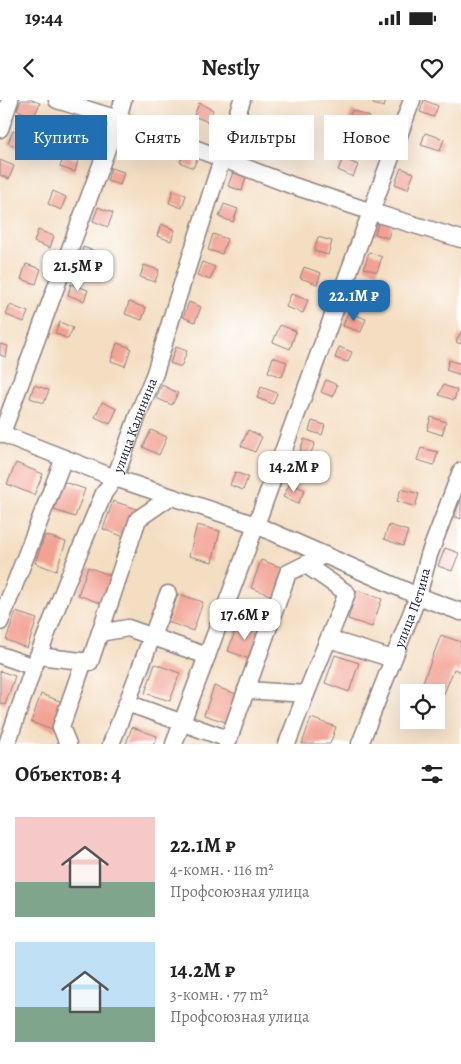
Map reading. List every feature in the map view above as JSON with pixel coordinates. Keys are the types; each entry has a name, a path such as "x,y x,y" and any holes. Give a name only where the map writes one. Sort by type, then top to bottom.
{"street":[{"path":"0,129 10,100"},
{"path":"57,100 117,118"},
{"path":"119,115 123,100"},
{"name":"улица Калинина","path":"237,115 242,100"},
{"path":"174,744 412,100"},
{"path":"117,121 1,433 115,478 256,525 418,596 461,612"},
{"name":"улица Калинина","path":"7,744 68,579 104,493 115,478 139,412 156,373 222,160"},
{"path":"225,160 372,212 461,239"},
{"path":"0,622 64,458"},
{"name":"улица Петина","path":"360,744 418,596 429,555 461,471"},
{"path":"0,654 36,662 90,662 138,519 170,497"},
{"path":"127,703 182,722 228,742 288,573 324,555"},
{"path":"287,744 347,593 306,564"},
{"path":"111,744 168,594"},
{"path":"100,633 128,628 207,656"},
{"path":"329,638 393,659"},
{"path":"68,744 61,727 84,661"},
{"path":"246,690 306,694"}],"building":[{"path":"21,100 32,100 40,103 35,115 29,115 17,110"},
{"path":"374,100 386,100 384,107 373,104"},
{"path":"424,100 438,106 434,117 420,112"},
{"path":"199,103 213,110 209,115 208,122 199,118 199,115 194,115"},
{"path":"352,110 365,115 350,115"},
{"path":"13,131 15,132 15,146 8,143"},
{"path":"425,133 444,139 440,151 421,145"},
{"path":"0,160 14,166 9,179 0,175"},
{"path":"62,160 78,160 75,172 60,167"},
{"path":"181,160 197,160 193,168 180,162"},
{"path":"342,160 347,160 358,165 353,177 338,170"},
{"path":"111,168 124,172 120,185 107,181"},
{"path":"401,168 414,173 408,189 395,184"},
{"path":"233,172 246,177 242,191 228,186"},
{"path":"173,190 186,195 182,208 169,203"},
{"path":"53,191 66,197 61,210 48,204"},
{"path":"224,204 238,209 233,222 219,217"},
{"path":"98,207 113,213 108,227 93,221"},
{"path":"379,221 392,225 388,238 375,234"},
{"path":"161,224 175,230 171,241 157,236"},
{"path":"38,230 54,236 50,248 34,242"},
{"path":"213,234 227,239 222,254 208,250"},
{"path":"318,237 332,241 328,255 314,251"},
{"path":"83,247 94,251 91,261 80,257"},
{"path":"369,252 382,257 377,272 364,268"},
{"path":"202,262 215,267 210,280 197,275"},
{"path":"26,264 41,269 36,284 21,279"},
{"path":"144,265 159,270 155,282 140,277"},
{"path":"304,267 321,273 317,284 300,278"},
{"path":"71,284 88,290 84,301 68,295"},
{"path":"358,285 371,290 366,303 352,298"},
{"path":"291,294 308,300 303,313 286,307"},
{"path":"129,302 146,308 142,320 125,314"},
{"path":"189,302 201,307 195,322 183,317"},
{"path":"10,305 28,312 24,322 6,315"},
{"path":"348,312 366,319 361,332 343,326"},
{"path":"60,322 73,328 68,339 55,333"},
{"path":"280,325 296,331 290,349 273,342"},
{"path":"461,331 461,344 456,342"},
{"path":"117,343 131,348 125,366 111,361"},
{"path":"0,344 8,346 6,357 0,355"},
{"path":"176,347 187,351 181,367 170,363"},
{"path":"339,347 352,352 348,362 335,358"},
{"path":"273,357 287,362 282,377 268,372"},
{"path":"449,360 461,364 461,375 446,370"},
{"path":"326,380 337,385 333,397 321,392"},
{"path":"34,385 49,390 44,403 30,398"},
{"path":"162,385 178,393 172,405 156,398"},
{"path":"443,385 457,390 454,400 439,395"},
{"path":"261,387 277,393 273,404 257,398"},
{"path":"102,402 117,409 110,424 95,417"},
{"path":"431,417 446,422 442,435 427,430"},
{"path":"312,421 325,425 322,435 309,431"},
{"path":"151,430 167,437 159,455 143,447"},
{"path":"248,430 262,437 255,452 241,446"},
{"path":"304,439 315,443 310,455 300,451"},
{"path":"421,448 438,452 434,465 417,460"},
{"path":"16,463 43,474 34,495 7,484"},
{"path":"235,472 248,477 243,490 230,485"},
{"path":"64,482 85,489 75,517 54,510"},
{"path":"290,483 305,490 298,504 283,497"},
{"path":"401,489 419,494 415,507 397,501"},
{"path":"461,499 461,519 454,516"},
{"path":"113,501 137,509 127,538 103,529"},
{"path":"197,525 220,531 212,562 189,556"},
{"path":"389,525 408,531 403,546 384,539"},
{"path":"45,535 66,542 56,571 35,563"},
{"path":"445,548 459,553 452,571 438,566"},
{"path":"261,560 286,569 276,597 251,588"},
{"path":"88,567 112,576 103,604 78,595"},
{"path":"357,590 382,599 372,627 348,619"},
{"path":"178,594 203,602 193,631 168,622"},
{"path":"16,612 37,619 27,648 6,640"},
{"path":"238,623 262,631 252,660 228,651"},
{"path":"441,635 461,642 461,672 454,669 445,691 445,684 422,684"},
{"path":"335,655 359,663 349,692 325,683"},
{"path":"155,664 180,673 170,701 145,693"},
{"path":"0,671 15,676 5,705 0,703"},
{"path":"214,686 239,695 229,723 204,715"},
{"path":"41,694 65,703 55,731 31,722"},
{"path":"311,718 336,727 330,744 302,744"},
{"path":"132,727 157,736 154,744 126,744"}]}
